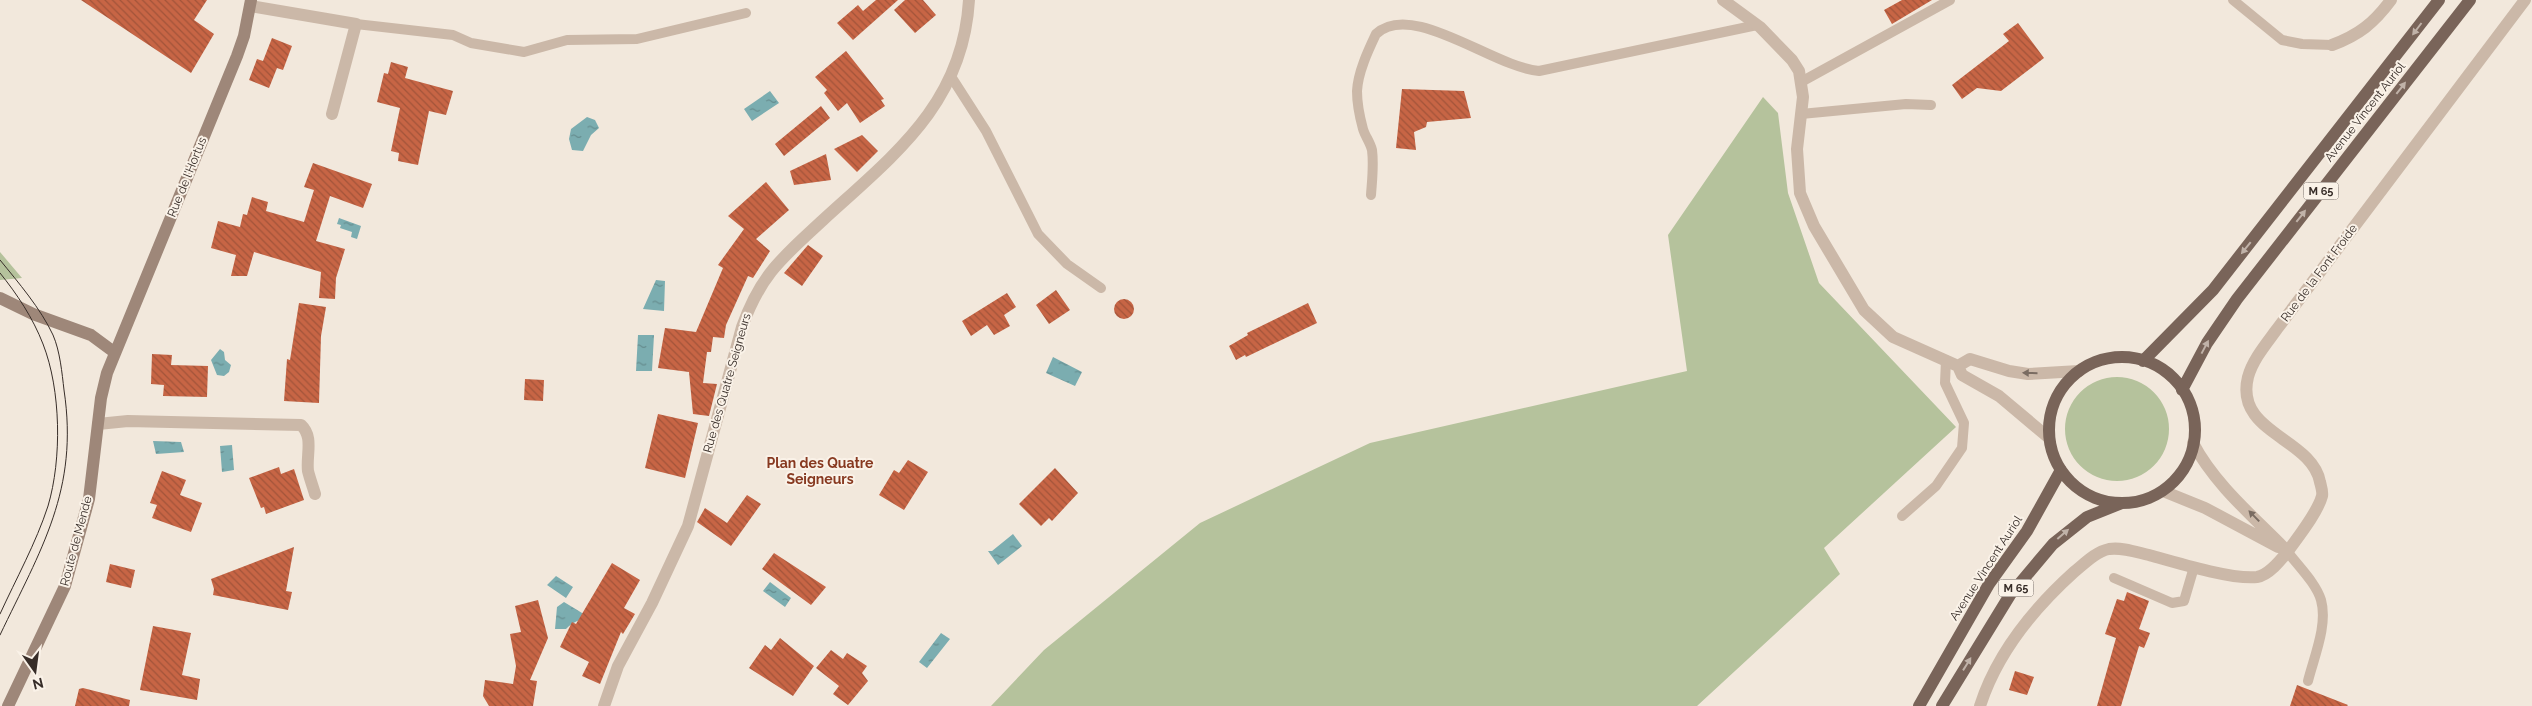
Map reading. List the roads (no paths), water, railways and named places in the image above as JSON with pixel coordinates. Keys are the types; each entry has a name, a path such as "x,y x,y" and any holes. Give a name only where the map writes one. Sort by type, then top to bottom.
{"main road":[{"name":"Avenue Vincent Auriol","path":"2143,360 2212,290 2439,0"},
{"name":"Avenue Vincent Auriol","path":"2182,390 2207,343 2237,299 2470,0"},
{"name":"Rue de l'Hortus","path":"114,352 238,56 251,3"},
{"path":"0,298 33,314 91,335 114,352"},
{"name":"Route de Mende","path":"8,706 65,586 89,499 101,398 114,352"},
{"path":"2110,358 2143,360 2165,372 2182,390 2193,415 2194,443 2187,462 2177,478 2162,491 2137,502 2123,503 2099,500 2077,488 2060,470 2052,455 2049,438 2052,408 2058,394 2079,371 2093,363 2110,358"},
{"name":"Avenue Vincent Auriol","path":"1919,706 1989,584 2027,531 2060,470"},
{"name":"M 65","path":"1942,706 2010,595 2047,550 2079,522 2123,503"}],"street":[{"name":"Rue des Quatre Seigneurs","path":"604,706 618,666 652,603 688,526 742,327 752,299 776,264 921,126 952,78 963,41 969,0"},
{"path":"1723,0 1757,25 1792,60 1799,71 1801,114 1797,149 1800,193 1814,226 1864,310 1893,337 1958,366 1962,375 1999,396 2049,438"},
{"path":"2332,45 2356,36 2371,24 2391,0"},
{"name":"Rue de la Font Froide","path":"2194,567 2258,577 2270,570 2287,551 2318,507 2323,494 2319,475 2312,462 2260,423 2246,392 2248,376 2258,355 2277,329 2525,0"},
{"path":"251,3 356,24 332,114"},
{"path":"1958,366 1970,359 2028,374 2079,371"},
{"path":"98,424 128,421 301,425 307,430 308,470 315,494"},
{"path":"2194,443 2202,459 2223,485 2287,551"},
{"path":"2162,491 2205,508 2287,551"},
{"path":"1980,706 1987,683 2026,620 2046,598 2092,557 2108,549 2126,549 2194,567"}],"lane":[{"path":"1801,82 1950,0"},
{"path":"2233,0 2282,40 2302,44 2332,45"},
{"path":"356,24 453,35 471,43 524,52 567,40 637,39 746,13"},
{"path":"1371,195 1372,148 1363,130 1357,92 1366,54 1381,26 1392,14"},
{"path":"1460,29 1526,70 1539,71 1757,25"},
{"path":"952,78 986,131 1038,234 1067,264 1101,288"},
{"path":"1801,114 1906,104 1931,106"},
{"path":"1902,516 1936,486 1962,448 1964,423 1945,383 1946,360"},
{"path":"2287,551 2321,600 2321,626 2308,681"},
{"path":"2114,578 2172,603 2184,601 2194,567"}],"water":[{"path":"770,91 779,103 752,121 744,109"},
{"path":"587,117 595,120 599,128 591,135 583,151 572,150 569,139 571,129"},
{"path":"339,218 361,226 357,239 351,237 352,232 340,228 341,225 337,224"},
{"path":"656,280 665,281 664,311 643,309"},
{"path":"638,335 654,335 652,371 636,371"},
{"path":"220,349 224,352 225,360 231,365 229,372 224,376 217,375 211,360"},
{"path":"1053,357 1082,372 1075,386 1046,373"},
{"path":"153,441 181,442 184,452 156,454"},
{"path":"232,445 234,470 222,472 220,446"},
{"path":"1013,534 1022,546 998,565 988,551 992,551"},
{"path":"556,576 573,587 566,598 547,585"},
{"path":"770,582 791,598 785,607 763,591"},
{"path":"564,602 587,616 566,629 555,629 557,607"},
{"path":"941,633 950,639 927,668 919,662"}],"tram line":[{"path":"0,260 36,306 53,335 60,362 67,426 66,458 61,489 53,518 42,546 0,635"},
{"path":"0,273 24,307 43,344 53,382 58,425 56,467 48,506 32,547 0,614"}],"district":[{"name":"Plan des Quatre Seigneurs","path":"820,472"}]}
